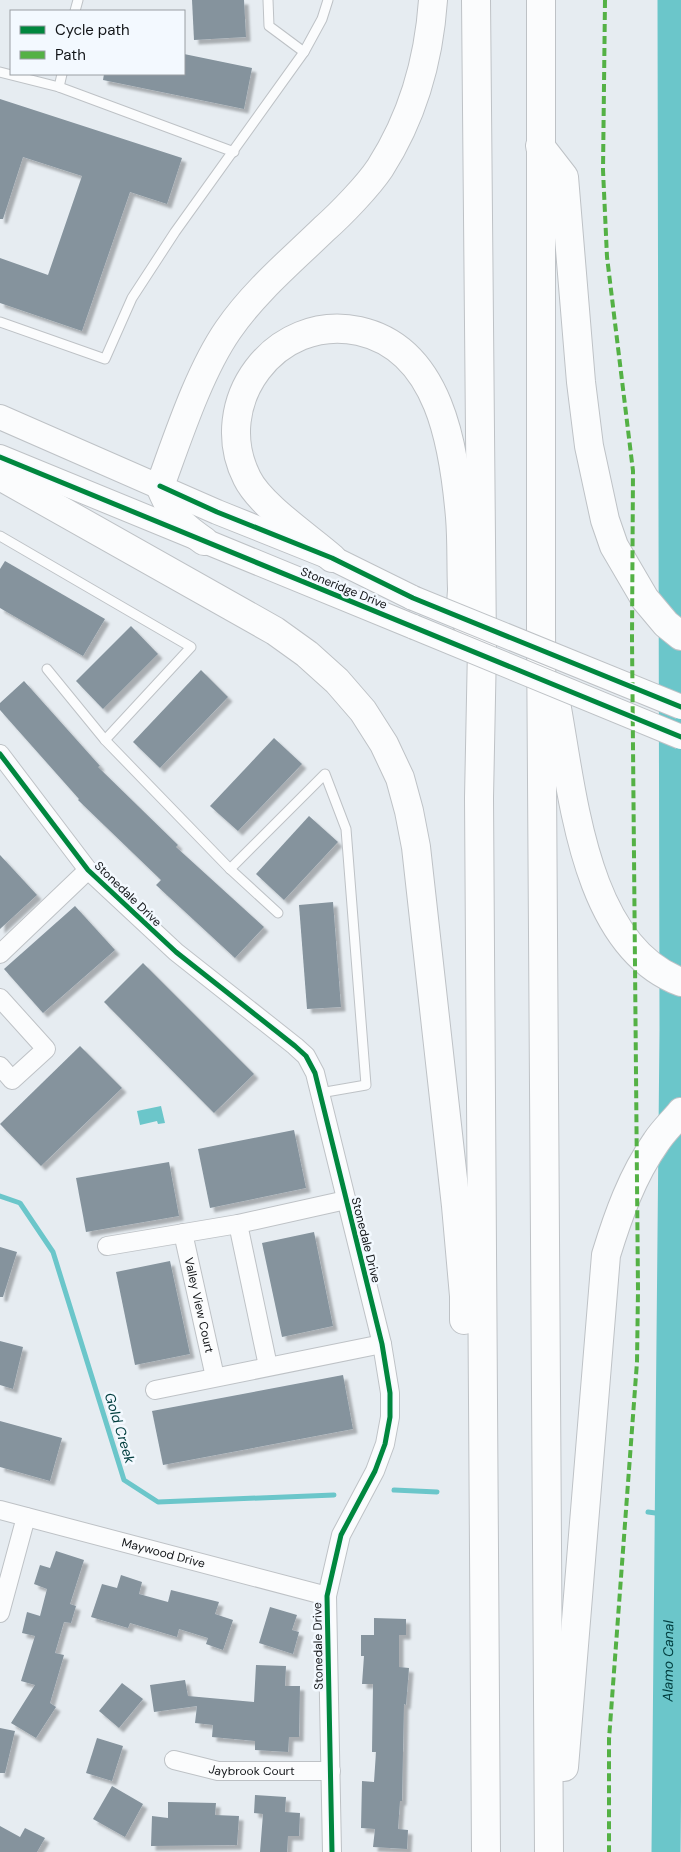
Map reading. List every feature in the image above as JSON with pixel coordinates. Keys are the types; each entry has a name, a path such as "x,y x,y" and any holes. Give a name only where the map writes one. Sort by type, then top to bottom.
{"highway":[{"path":"204,542 179,524 170,511 160,486 205,373 228,330 281,270 326,228 380,169 400,133 415,96 425,56 433,0"},
{"path":"476,0 482,648 480,808 486,1852"},
{"path":"541,0 541,627 550,1852"},
{"path":"540,146 564,177 574,315 589,446 597,491 614,546 628,572 645,599 666,624 681,636"},
{"path":"332,558 263,501 247,479 237,455 235,429 237,407 246,386 259,366 278,348 303,334 332,329 359,331 385,340 408,356 424,374 434,395 445,428 454,472 460,517 462,612 482,648"},
{"path":"0,476 275,631 307,654 336,682 363,711 384,744 400,778 416,847 457,1215 464,1296 464,1353 483,1392"},
{"path":"541,627 565,742 578,827 600,895 619,932 643,959 668,977 681,982"},
{"path":"550,1852 561,1805 606,1255 619,1212 656,1142 681,1112"}],"main road":[{"name":"Stoneridge Drive","path":"0,417 217,512 332,558 414,598 681,708"},
{"name":"Stoneridge Drive","path":"0,457 681,736"}],"street":[{"name":"Stonedale Drive","path":"0,754 88,870 176,952 306,1056 315,1073 382,1344 390,1393 390,1417 385,1444 375,1471 341,1535 327,1596 332,1852"},
{"path":"0,954 88,870"},
{"path":"0,998 46,1049 12,1080 0,1066"},
{"path":"107,1246 238,1224 346,1200"},
{"path":"238,1224 268,1366"},
{"name":"Valley View Court","path":"183,1234 214,1377"},
{"path":"155,1390 382,1344"},
{"name":"Maywood Drive","path":"0,1510 327,1596"},
{"path":"0,1614 26,1517"},
{"name":"Jaybrook Court","path":"174,1760 218,1771 331,1771"}],"lane":[{"path":"268,0 269,26 304,52"},
{"path":"0,322 105,359 132,298 175,232 304,52 322,19 328,0"},
{"path":"12,75 59,87 234,152"},
{"path":"59,87 62,75"},
{"path":"0,536 191,647 104,740"},
{"path":"47,669 104,740 230,869 278,913"},
{"path":"230,869 325,774 346,829 366,1086 320,1093"}],"water":[{"path":"161,1106 165,1123 158,1124 157,1121 140,1125 137,1111"}],"building":[{"path":"192,0 244,0 246,37 194,40"},
{"path":"185,54 252,68 244,109 103,80 104,75 185,75"},
{"path":"0,99 182,158 167,204 130,192 82,331 0,303 0,258 48,275 82,176 23,157 3,219 0,219"},
{"path":"5,561 105,619 83,656 0,608 0,569"},
{"path":"131,626 158,654 103,709 76,681"},
{"path":"201,670 228,697 160,768 133,742"},
{"path":"24,681 100,766 98,767 178,845 176,847 264,927 235,958 156,885 161,880 78,800 0,710 0,703"},
{"path":"274,738 302,764 238,831 210,806"},
{"path":"309,816 338,842 284,900 256,874"},
{"path":"0,855 37,895 0,929"},
{"path":"333,902 341,1007 307,1009 299,905"},
{"path":"75,906 115,950 43,1013 4,969"},
{"path":"143,963 254,1074 214,1113 104,1002"},
{"path":"80,1046 122,1088 41,1166 0,1124"},
{"path":"294,1130 306,1188 210,1208 198,1149"},
{"path":"169,1162 179,1216 86,1232 76,1178"},
{"path":"314,1232 333,1326 282,1337 262,1243"},
{"path":"0,1247 17,1252 3,1297 0,1297"},
{"path":"170,1261 190,1354 135,1365 116,1272"},
{"path":"0,1341 23,1347 13,1389 0,1385"},
{"path":"343,1375 353,1429 163,1465 152,1411"},
{"path":"0,1421 62,1438 50,1481 0,1467"},
{"path":"56,1551 84,1560 70,1604 76,1606 71,1623 64,1622 55,1653 64,1655 50,1703 56,1707 36,1738 11,1723 35,1685 21,1681 35,1636 22,1633 27,1612 40,1616 47,1589 34,1584 40,1565 50,1568"},
{"path":"121,1575 142,1582 139,1594 168,1602 171,1590 219,1602 215,1614 233,1620 223,1650 206,1644 208,1638 179,1629 177,1637 130,1623 128,1628 91,1617 102,1584 117,1588"},
{"path":"270,1607 297,1615 292,1630 299,1632 293,1654 259,1643"},
{"path":"374,1618 406,1619 406,1635 399,1635 399,1667 409,1668 406,1705 404,1704 402,1801 400,1801 398,1829 408,1830 407,1849 373,1847 375,1829 361,1828 362,1781 374,1782 376,1752 372,1752 373,1684 362,1684 364,1656 361,1656 361,1635 374,1635"},
{"path":"256,1665 286,1666 285,1686 300,1686 299,1737 289,1737 288,1752 255,1750 255,1741 212,1737 213,1725 195,1723 197,1706 154,1712 150,1685 185,1680 188,1696 254,1702"},
{"path":"122,1683 143,1699 119,1728 99,1711"},
{"path":"0,1728 15,1731 5,1773 0,1773"},
{"path":"97,1738 123,1746 112,1781 86,1773"},
{"path":"112,1786 143,1804 125,1837 93,1819"},
{"path":"255,1795 286,1797 285,1812 300,1813 299,1836 288,1836 287,1852 260,1852 263,1814 254,1813"},
{"path":"168,1802 216,1803 215,1815 239,1816 237,1845 151,1846 152,1816 168,1818"},
{"path":"0,1826 20,1837 25,1828 45,1838 37,1852 0,1852"}],"waterway":[{"name":"Alamo Canal","path":"666,1852 674,1030 672,0"},
{"path":"672,16 681,16"},
{"path":"672,159 681,159"},
{"name":"Gold Creek","path":"0,1196 20,1203 53,1252 124,1480 158,1502 334,1495"},
{"name":"Gold Creek","path":"394,1490 437,1492"},
{"name":"Gold Creek","path":"648,1512 670,1515"}],"marked path":[{"path":"605,0 603,170 607,257 633,471 632,638 638,1290 637,1362 609,1739 609,1852"}],"cycle path":[{"path":"0,457 681,737"},
{"path":"160,486 217,512 332,558 413,598 681,707"},
{"path":"0,754 88,870 176,952 295,1046 306,1056 315,1073 382,1344 390,1393 390,1417 385,1444 375,1471 341,1535 327,1596 332,1852"}]}
